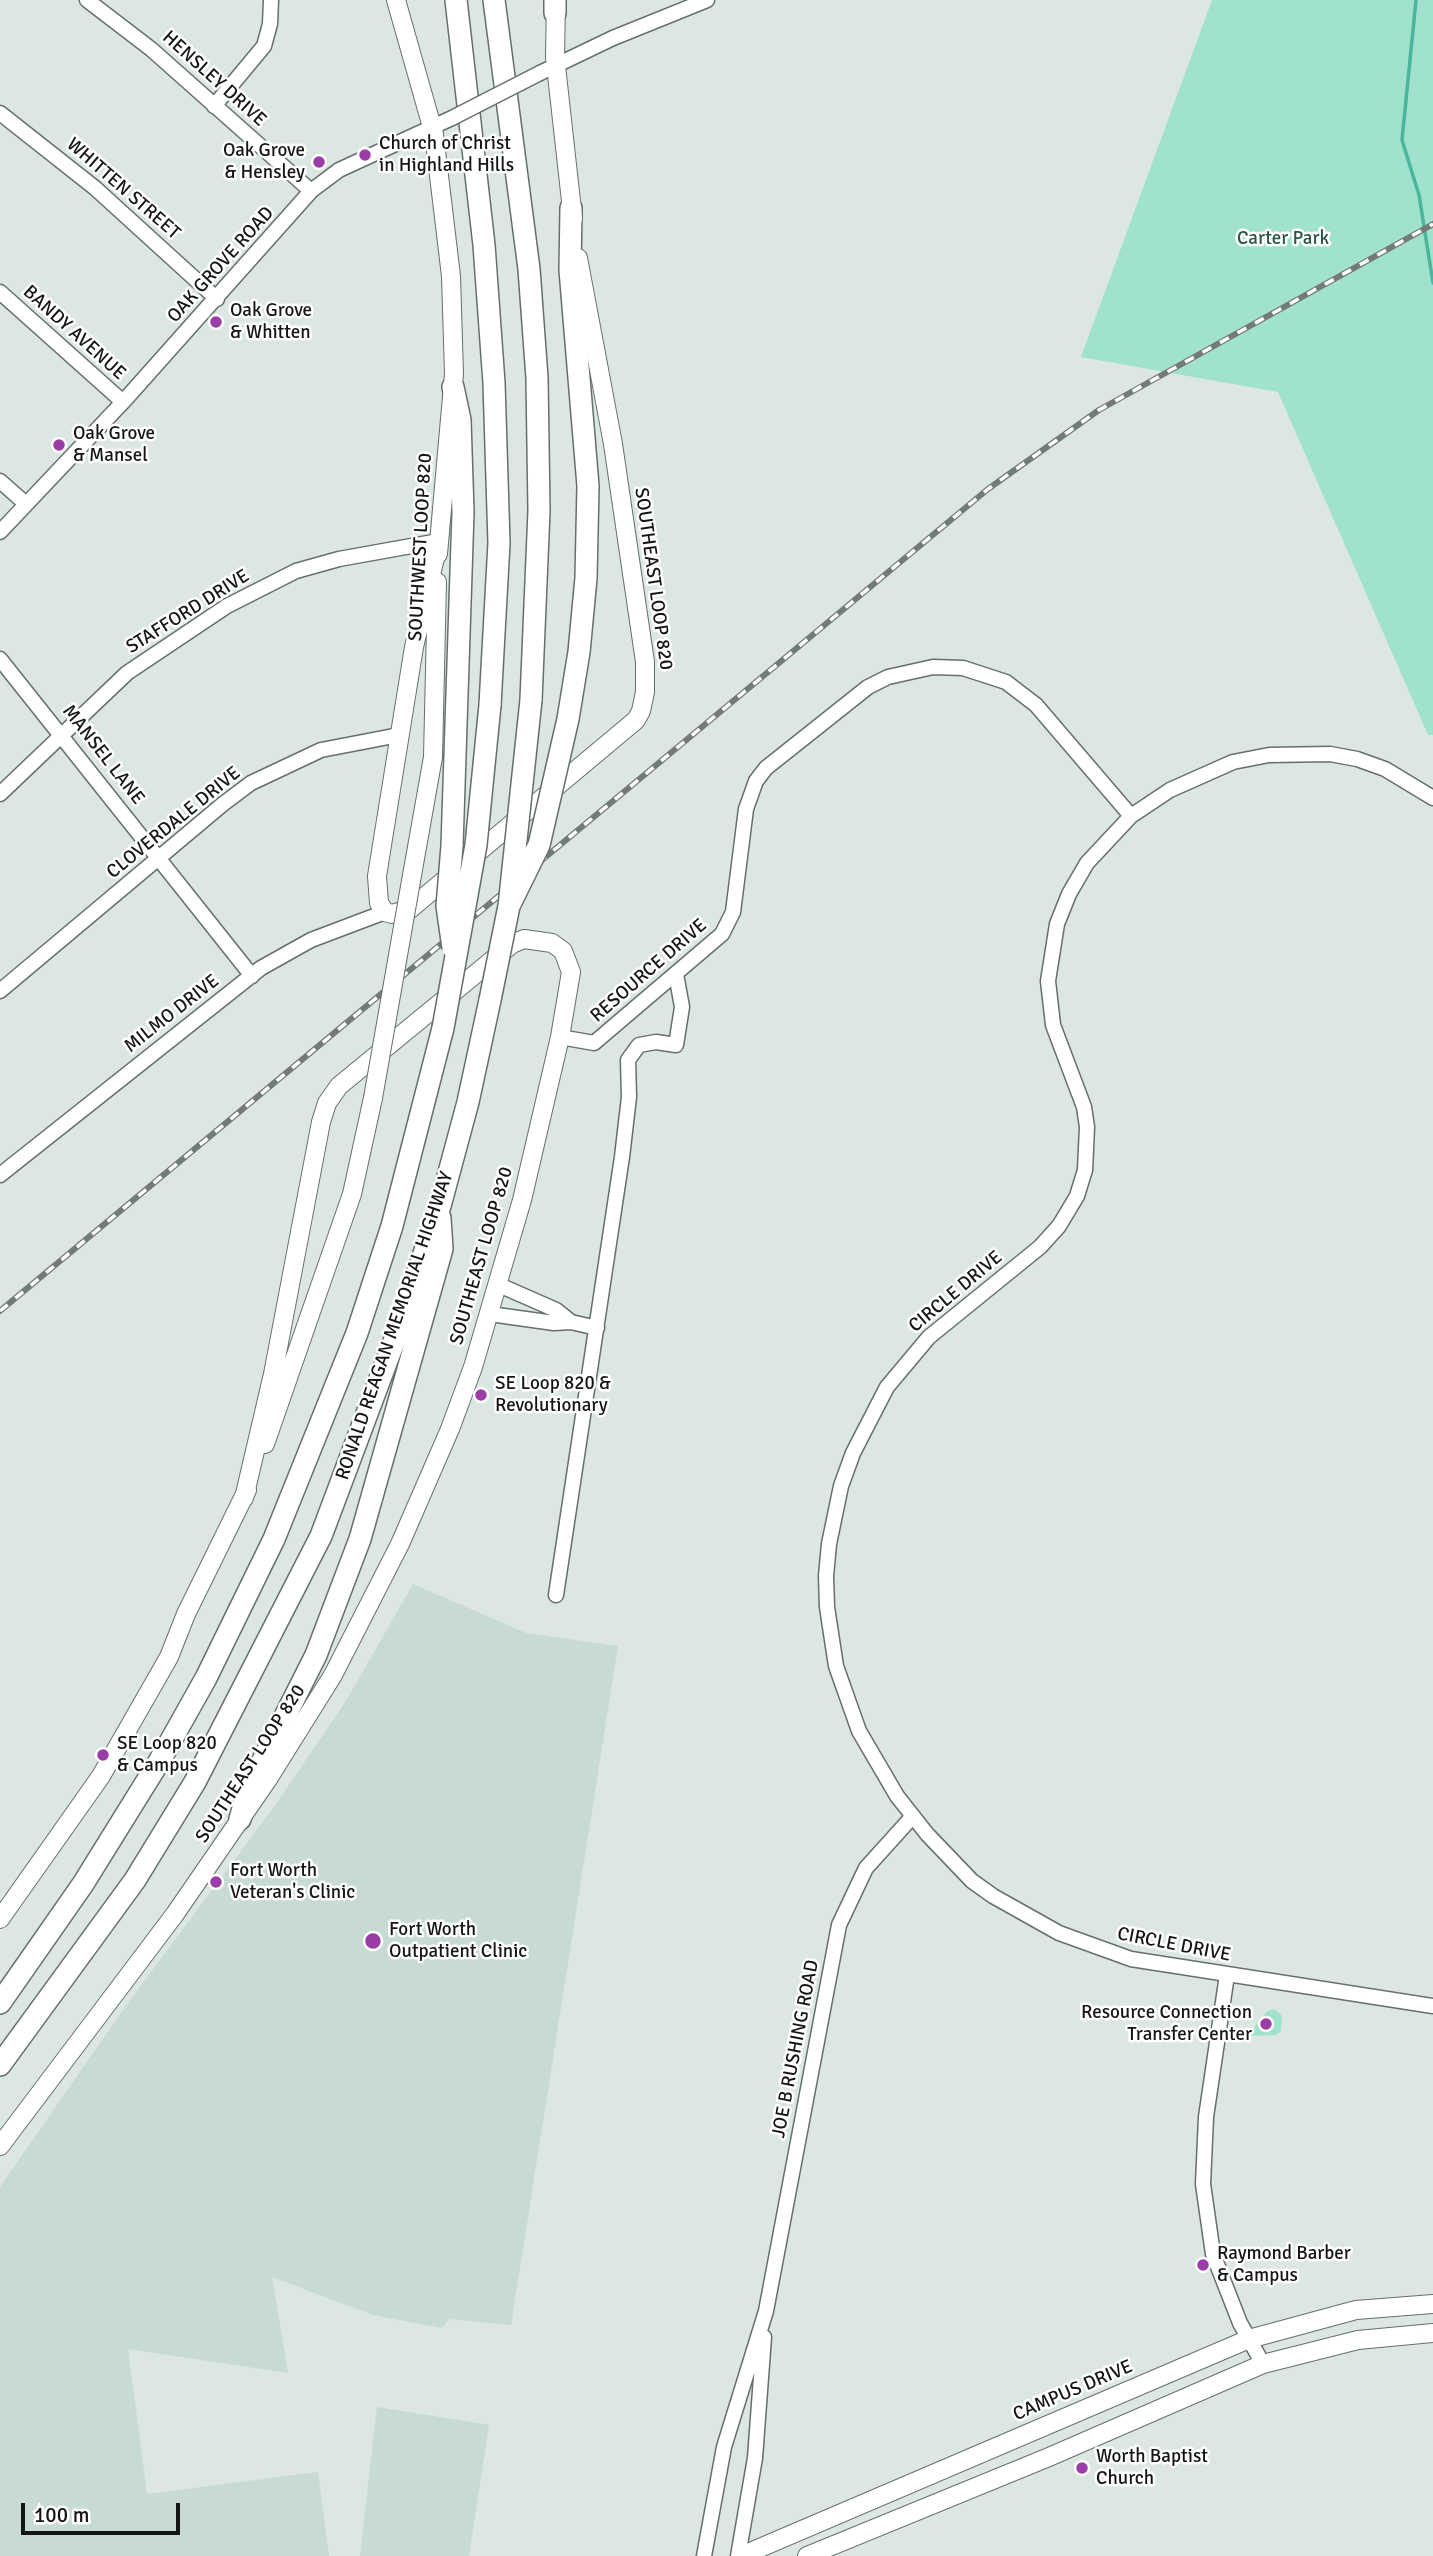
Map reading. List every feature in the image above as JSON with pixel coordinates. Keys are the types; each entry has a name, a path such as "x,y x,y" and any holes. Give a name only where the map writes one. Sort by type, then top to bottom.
{"highway":[{"name":"RONALD REAGAN MEMORIAL HIGHWAY","path":"0,2003 83,1884 160,1760 206,1678 274,1539 357,1333 392,1226 443,1028 476,845 491,705 499,543 494,383 484,245 456,0"},
{"name":"RONALD REAGAN MEMORIAL HIGHWAY","path":"0,2065 135,1880 156,1847 195,1782 315,1548 398,1331 440,1206 468,1102 509,906 531,700 539,524 537,378 529,269 494,0"},
{"path":"500,35 503,0"},
{"path":"509,906 539,845 568,719 586,578 588,486 584,408 570,270 571,208"},
{"path":"453,387 460,419 463,512 452,846 447,906 456,964"},
{"path":"240,1819 248,1790 316,1655 360,1539 442,1249 440,1206"}],"main road":[{"name":"SOUTHWEST LOOP 820","path":"373,1098 433,757 439,541 453,387 451,276 432,127 396,0"},
{"name":"SOUTHEAST LOOP 820","path":"385,912 393,914 410,909 636,720 645,692 645,662 613,444 548,69 556,4"},
{"path":"385,912 376,894 377,876 414,647 439,541"},
{"name":"SOUTHEAST LOOP 820","path":"0,2146 175,1914 333,1675 360,1627 450,1429 499,1285 560,1037 571,972 563,951 552,943 524,939 500,952 339,1086 327,1103 321,1122 285,1315 244,1498"},
{"name":"SOUTHEAST LOOP 820","path":"0,1919 101,1776 169,1657 186,1614 244,1498 275,1422 352,1194 373,1098"},
{"name":"CAMPUS DRIVE","path":"739,2556 1249,2339 1356,2310 1433,2304"},
{"path":"807,2556 1048,2458 1263,2364 1357,2340 1433,2333"},
{"path":"1086,2407 1096,2435"}],"street":[{"name":"HENSLEY DRIVE","path":"87,0 151,49 311,191"},
{"path":"214,106 264,46 270,24 271,0"},
{"name":"OAK GROVE ROAD","path":"0,532 217,299 311,191 339,170 452,118 548,69 707,0"},
{"name":"WHITTEN STREET","path":"0,113 95,188 217,299"},
{"name":"BANDY AVENUE","path":"0,292 123,402"},
{"path":"0,481 26,504"},
{"name":"STAFFORD DRIVE","path":"0,794 127,673 227,606 296,571 340,559 439,541"},
{"name":"MANSEL LANE","path":"0,659 252,976"},
{"name":"RESOURCE DRIVE","path":"560,1037 594,1043 722,934 730,922 746,809 755,781 766,768 868,687 888,677 933,667 963,668 1006,682 1036,705 1131,816"},
{"name":"CLOVERDALE DRIVE","path":"0,991 158,857 251,783 321,750 399,735"},
{"name":"CIRCLE DRIVE","path":"1433,798 1385,769 1357,760 1300,752 1233,762 1200,774 1131,816 1087,863 1069,894 1057,924 1048,981 1053,1025 1084,1107 1087,1127 1085,1170 1077,1196 1059,1226 1040,1247 952,1316 900,1370 874,1409 853,1453 834,1513 826,1576 827,1607 836,1667 859,1731 875,1761 913,1816 972,1881 1024,1916 1059,1933 1130,1959 1433,2006"},
{"name":"MILMO DRIVE","path":"0,1175 275,958 311,940 385,912"},
{"path":"556,1595 622,1157 629,1097 628,1060 639,1045 656,1042 676,1045 682,1007 676,974"},
{"path":"499,1285 556,1310 571,1322"},
{"path":"490,1314 554,1323 571,1322 597,1328"},
{"name":"JOE B RUSHING ROAD","path":"739,2556 755,2458 766,2311 839,1925 866,1868 913,1816"},
{"path":"1227,1975 1206,2117 1203,2184 1213,2255 1249,2339 1263,2364"},
{"name":"JOE B RUSHING ROAD","path":"704,2556 724,2447 766,2311"}],"shaded area":[{"name":"Fort Worth Outpatient Clinic","path":"413,1584 526,1633 618,1646 511,2325 449,2319 442,2328 373,2315 272,2277 288,2373 128,2349 147,2494 318,2472 329,2556 0,2556 0,2187 125,2007 276,1804 346,1701"},
{"path":"377,2407 489,2425 469,2556 360,2556"}],"green space":[{"name":"Carter Park","path":"1212,0 1433,0 1433,735 1428,735 1278,392 1081,357"},
{"path":"1274,2009 1282,2016 1281,2031 1276,2035 1251,2036 1250,2033 1266,2012"}],"waterway":[{"path":"1416,0 1402,140 1419,195 1433,283"}],"railway":[{"path":"0,1311 988,489 1099,410 1433,224"}],"place":[{"name":"Church of Christ in Highland Hills","path":"365,155"},
{"name":"Oak Grove & Hensley","path":"319,162"},
{"name":"Oak Grove & Whitten","path":"216,322"},
{"name":"Oak Grove & Mansel","path":"59,445"},
{"name":"SE Loop 820 & Revolutionary","path":"481,1395"},
{"name":"SE Loop 820 & Campus","path":"103,1755"},
{"name":"Fort Worth Veteran's Clinic","path":"216,1882"},
{"name":"Fort Worth Outpatient Clinic","path":"373,1941"},
{"name":"Resource Connection Transfer Center","path":"1266,2024"},
{"name":"Raymond Barber & Campus","path":"1203,2265"},
{"name":"Worth Baptist Church","path":"1082,2468"}]}
